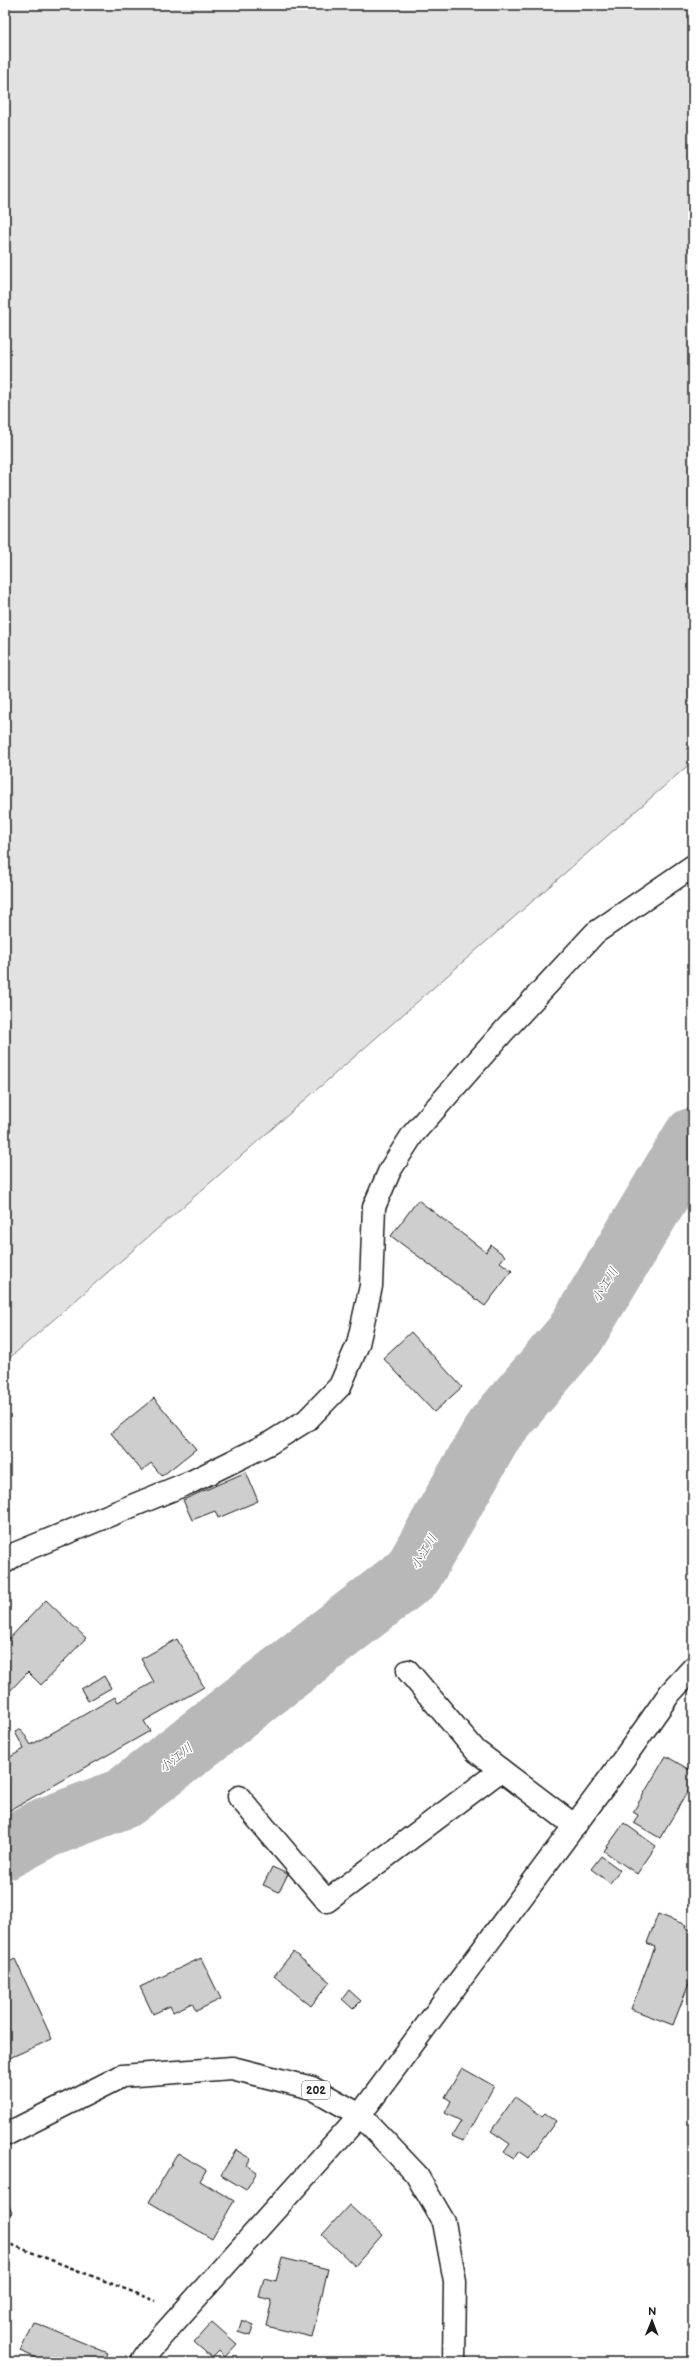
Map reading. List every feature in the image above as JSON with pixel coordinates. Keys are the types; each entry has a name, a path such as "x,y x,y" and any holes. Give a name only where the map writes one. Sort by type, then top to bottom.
{"main road":[{"path":"5,1562 17,1553 193,1481 270,1443 307,1420 340,1386 358,1344 371,1286 374,1207 390,1170 413,1134 504,1031 595,933 693,866"},
{"path":"142,2362 151,2348 360,2115 575,1826 670,1693 693,1668"},
{"path":"408,1671 476,1751 575,1826"},
{"path":"239,1797 327,1901 501,1770"},
{"name":"202","path":"5,2135 122,2076 232,2068 312,2088 360,2115 416,2174 444,2222 455,2282 456,2351 454,2362"}],"path":[{"path":"5,2242 184,2311"}],"shaded area":[{"path":"5,5 693,5 693,761 5,1362"}],"building":[{"path":"418,1200 486,1252 491,1245 505,1256 500,1262 512,1271 485,1306 391,1236"},
{"path":"411,1332 462,1387 434,1412 383,1358"},
{"path":"154,1398 196,1449 162,1476 151,1463 142,1471 111,1433"},
{"path":"246,1472 258,1501 218,1518 215,1511 192,1520 183,1500"},
{"path":"46,1600 86,1638 41,1685 28,1672 5,1696 5,1643"},
{"path":"177,1639 204,1687 144,1721 150,1731 5,1813 5,1760 24,1749 15,1732 21,1729 31,1745 115,1697 118,1702 154,1682 141,1659"},
{"path":"104,1676 111,1688 88,1701 81,1689"},
{"path":"666,1756 693,1772 693,1783 660,1838 634,1823 638,1815 633,1812"},
{"path":"624,1823 656,1846 637,1874 604,1851"},
{"path":"601,1856 620,1870 610,1883 591,1869"},
{"path":"272,1867 288,1874 279,1892 263,1885"},
{"path":"658,1914 686,1925 685,1928 693,1931 693,1973 673,2025 631,2009 655,1947 647,1943"},
{"path":"293,1952 330,1982 311,2006 274,1976"},
{"path":"201,1958 221,1999 196,2011 192,2003 173,2012 170,2006 153,2014 140,1987"},
{"path":"15,1959 52,2039 5,2060 5,1964"},
{"path":"349,1990 361,2001 353,2009 342,1999"},
{"path":"462,2068 494,2086 463,2141 452,2136 461,2121 445,2113 451,2101 445,2097"},
{"path":"515,2097 542,2116 545,2113 556,2121 529,2158 519,2151 514,2158 504,2152 510,2144 491,2131"},
{"path":"236,2150 251,2159 247,2165 257,2172 246,2190 221,2175"},
{"path":"178,2153 206,2170 200,2181 234,2201 212,2239 149,2202"},
{"path":"7,2201 12,2213 5,2216 5,2202"},
{"path":"349,2205 382,2235 355,2266 322,2235"},
{"path":"282,2258 328,2269 312,2337 266,2326 272,2300 259,2297 264,2278 276,2281"},
{"path":"242,2320 254,2325 250,2336 238,2332"},
{"path":"33,2322 108,2353 104,2362 46,2362 20,2351"},
{"path":"212,2322 237,2344 225,2357 219,2351 212,2358 194,2342"}],"waterway":[{"name":"小江川","path":"5,1849 45,1828 124,1798 413,1573 494,1430 575,1335 693,1138"}]}
